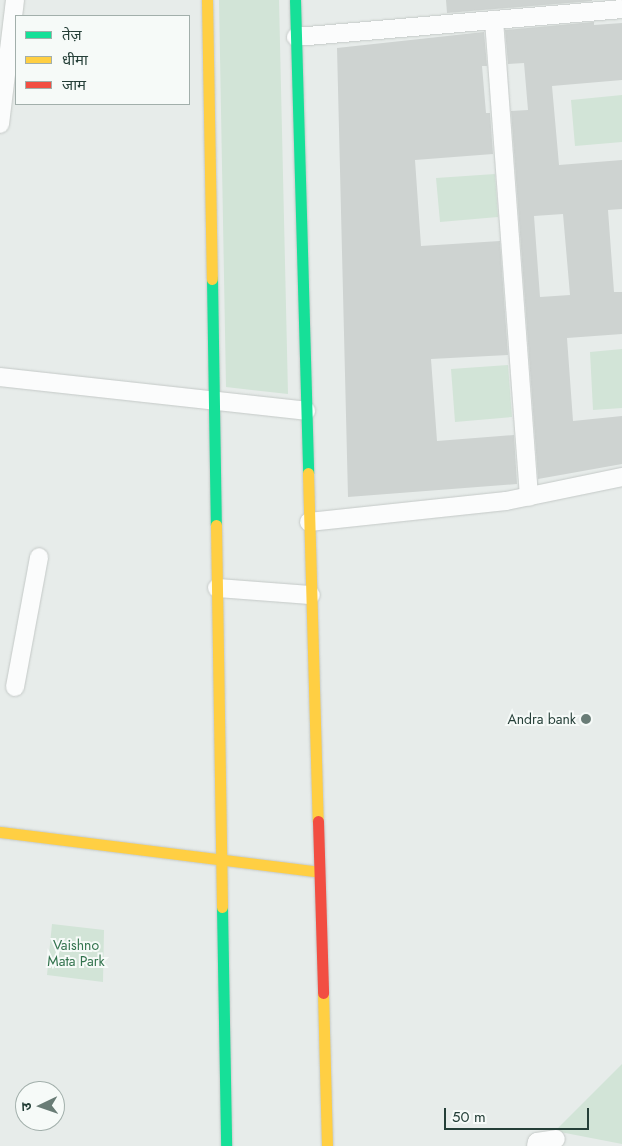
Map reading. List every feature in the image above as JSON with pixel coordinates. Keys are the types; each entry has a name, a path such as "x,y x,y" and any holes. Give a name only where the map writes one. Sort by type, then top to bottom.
{"street":[{"path":"0,124 15,0"},
{"path":"207,0 226,1146"},
{"path":"295,0 327,1146"},
{"path":"296,37 622,8"},
{"path":"494,20 529,496"},
{"path":"0,377 306,411"},
{"path":"309,522 529,496 622,477"},
{"path":"15,687 39,557"},
{"path":"217,588 312,595"},
{"path":"0,832 319,872"},
{"path":"536,1146 537,1142 556,1139"}],"green space":[{"path":"219,0 279,0 288,394 226,387"},
{"path":"622,95 622,142 575,146 571,100"},
{"path":"495,174 498,217 440,222 436,178"},
{"path":"622,349 622,408 593,410 590,352"},
{"path":"508,365 512,417 455,422 451,369"},
{"name":"Vaishno Mata Park","path":"52,924 104,930 103,982 47,975"},
{"path":"622,1064 622,1144 555,1131"}],"building":[{"path":"446,0 592,0 592,1 447,13"},
{"path":"594,22 594,25 622,23 622,80 552,86 559,165 622,160 622,209 608,210 614,292 622,292 622,334 567,338 573,421 622,416 622,464 538,479 511,111 528,110 524,63 508,64 505,30","holes":["563,214 570,295 540,297 534,216"]},
{"path":"484,32 487,66 482,66 486,113 490,113 493,154 415,160 421,246 500,241 508,355 431,359 437,441 514,435 517,484 348,497 337,48"}],"traffic: fast":[{"path":"295,0 308,473"},
{"path":"212,279 216,525"},
{"path":"222,907 226,1146"}],"traffic: slow":[{"path":"207,0 212,279"},
{"path":"308,473 318,821"},
{"path":"216,525 222,907"},
{"path":"0,832 319,872"},
{"path":"323,993 327,1146"}],"traffic: jam":[{"path":"318,821 323,993"}],"place":[{"name":"Andra bank","path":"586,719"}]}
